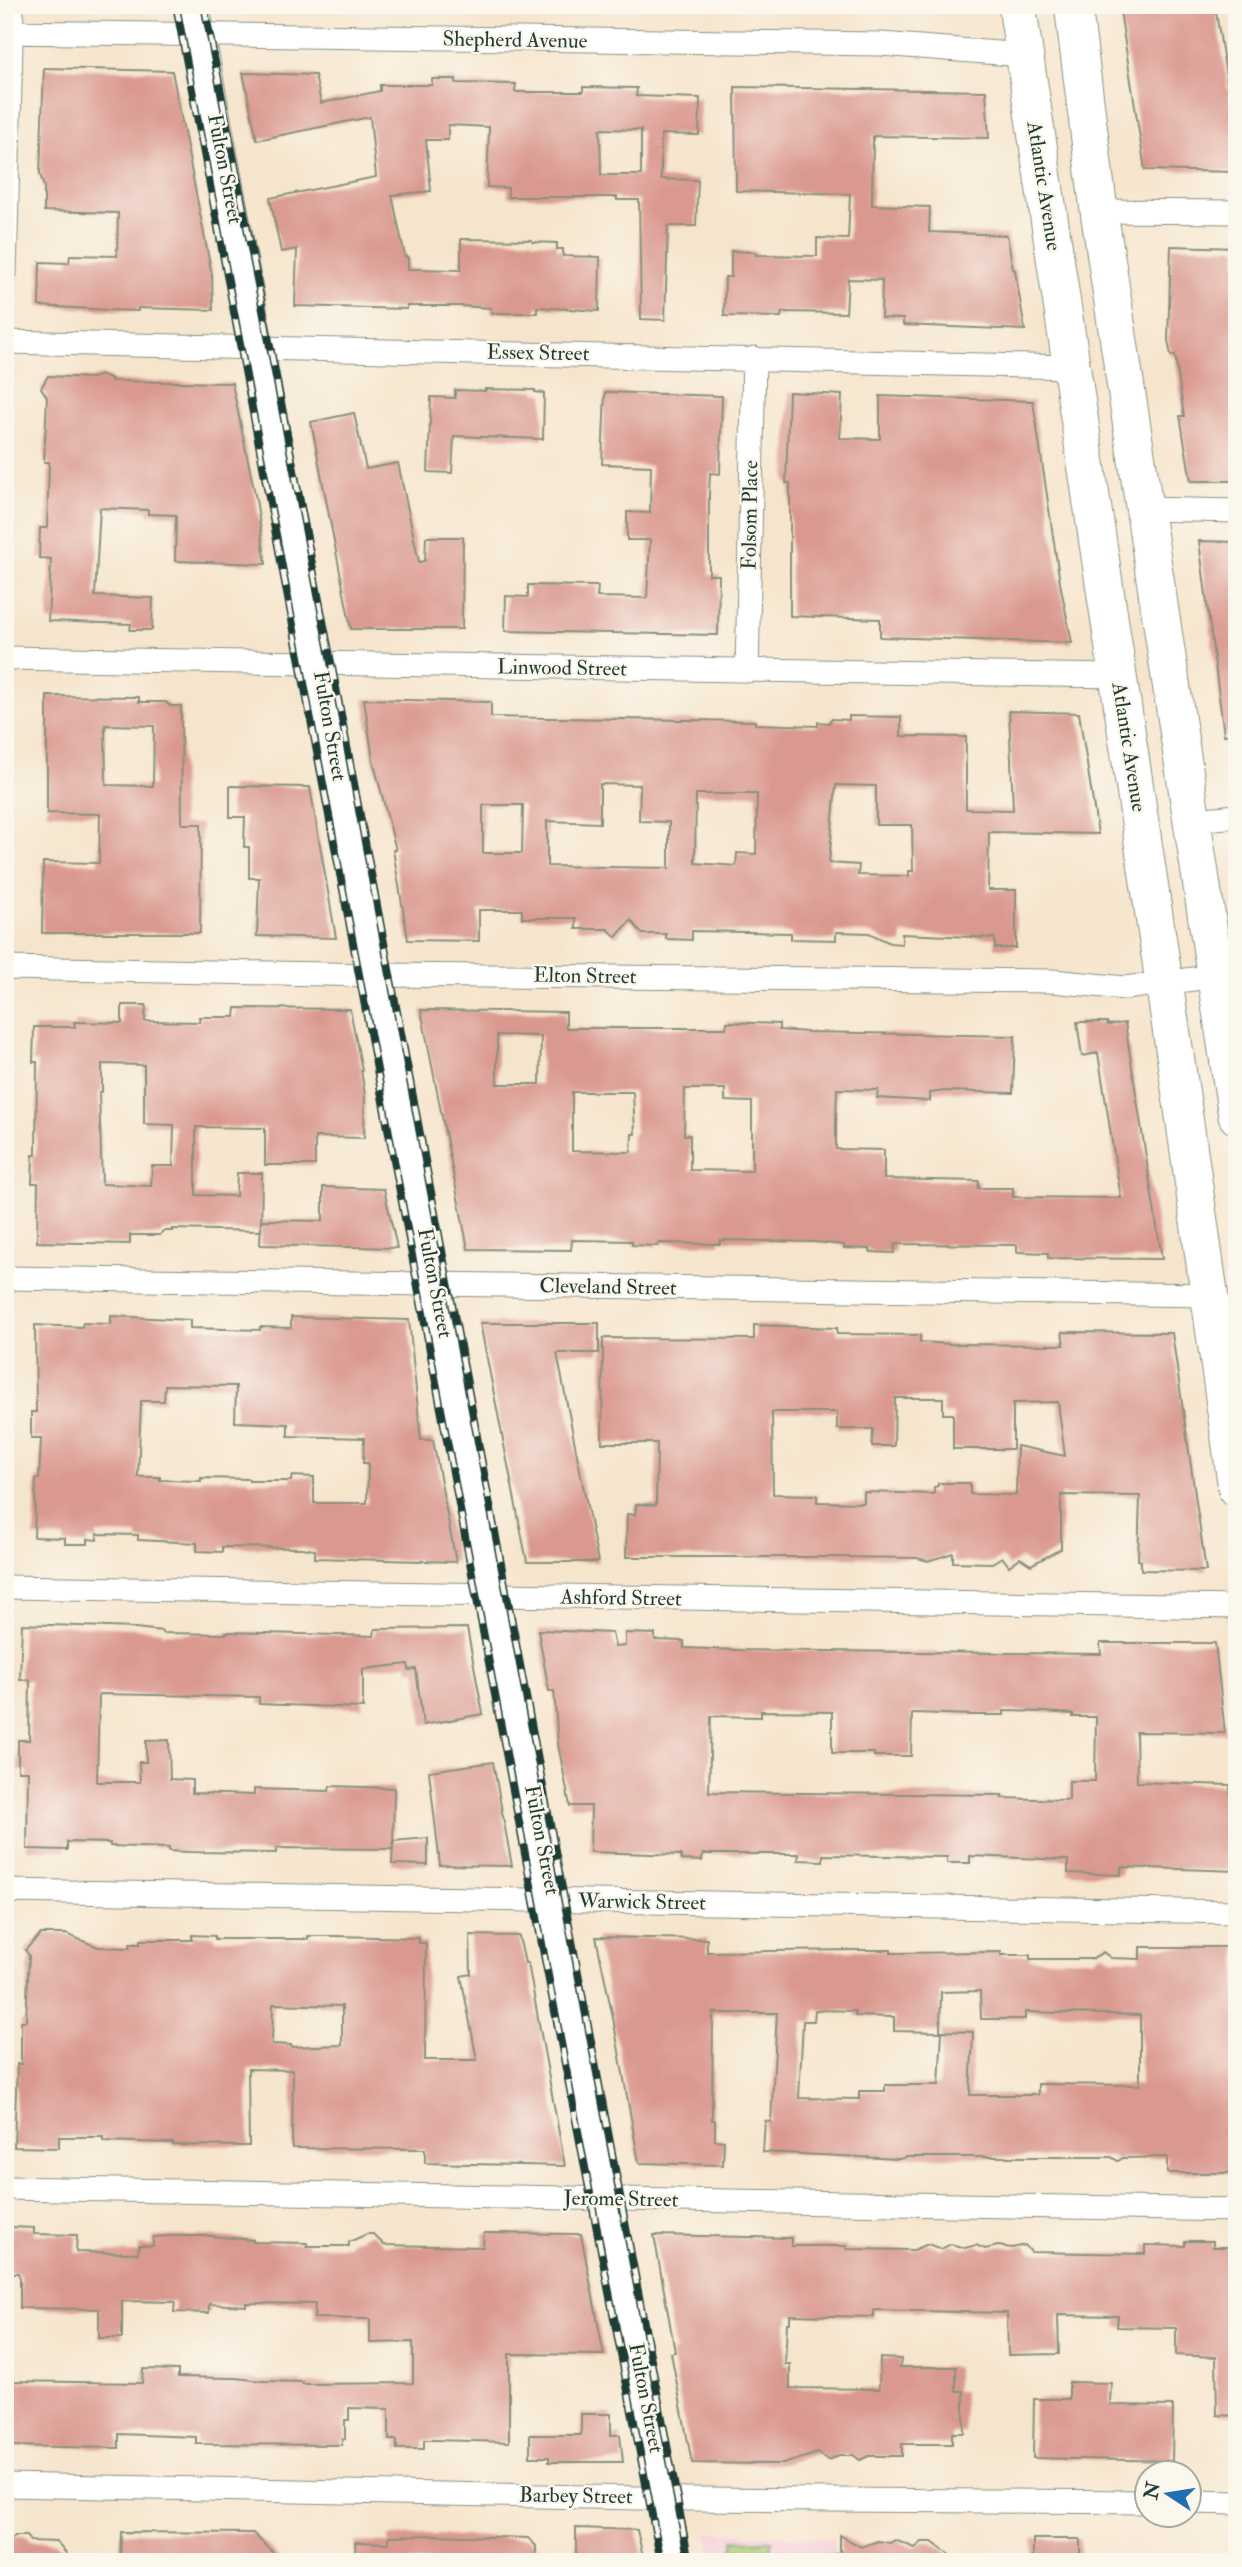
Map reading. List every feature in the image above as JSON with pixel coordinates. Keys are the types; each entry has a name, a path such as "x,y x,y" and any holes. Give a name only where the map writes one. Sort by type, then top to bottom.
{"main road":[{"name":"Atlantic Avenue","path":"1017,5 1237,1489"},
{"path":"1073,5 1099,211 1237,1116"}],"street":[{"path":"5,274 8,32 12,5"},
{"name":"Fulton Street","path":"194,5 677,2562"},
{"name":"Shepherd Avenue","path":"8,32 876,44 1024,55"},
{"path":"1099,211 1237,212"},
{"name":"Essex Street","path":"5,342 1071,366"},
{"name":"Folsom Place","path":"747,671 754,358"},
{"path":"1145,509 1237,511"},
{"name":"Linwood Street","path":"5,659 1118,676"},
{"path":"1193,820 1237,816"},
{"name":"Elton Street","path":"5,968 376,975 1052,981 1125,988 1216,976"},
{"name":"Cleveland Street","path":"5,1278 1210,1296"},
{"name":"Ashford Street","path":"5,1587 1237,1607"},
{"name":"Warwick Street","path":"5,1891 1237,1912"},
{"name":"Jerome Street","path":"5,2188 1237,2210"},
{"name":"Barbey Street","path":"5,2485 665,2498 1134,2502"},
{"path":"1204,2502 1237,2503"}],"shaded area":[{"path":"707,2532 833,2538 834,2562 713,2562"}],"green space":[{"path":"733,2540 772,2541 771,2553 777,2559 795,2559 795,2562 734,2562"}],"building":[{"path":"1119,5 1215,5 1237,146 1237,172 1145,170"},
{"path":"44,68 172,71 212,275 213,310 138,308 138,311 39,306 40,262 69,263 70,255 117,256 118,213 44,211 44,187 40,174"},
{"path":"243,73 315,75 321,103 380,91 380,85 432,85 432,79 456,79 456,83 516,84 515,92 583,92 583,87 637,88 636,96 700,98 699,135 661,134 661,179 698,180 696,226 668,226 665,320 641,319 639,200 617,200 617,197 508,197 508,188 487,187 489,127 448,125 448,140 426,140 431,191 392,195 405,257 408,257 408,269 461,270 461,239 557,243 557,249 563,249 563,256 600,257 599,311 537,307 537,313 491,313 491,308 460,306 407,306 407,309 295,306 297,249 281,252 270,198 376,177 370,117 257,140","holes":["600,129 641,130 641,175 601,175"]},
{"path":"735,87 986,91 989,138 873,136 872,205 930,207 929,232 1007,235 1025,330 903,325 903,319 881,318 882,280 848,279 846,313 782,312 781,317 724,316 725,277 731,277 731,251 756,252 756,255 817,256 817,238 848,239 850,194 736,191"},
{"path":"1171,246 1237,248 1237,481 1191,481 1180,416 1184,416 1175,355 1171,356 1168,340"},
{"path":"102,375 112,379 111,381 232,383 256,499 266,564 175,561 176,515 148,514 148,510 100,508 95,596 153,598 152,630 130,630 131,624 48,621 51,559 39,558 40,528 47,528 49,462 44,462 47,397 41,388 48,376 92,378"},
{"path":"455,390 535,390 544,393 543,439 454,436 452,473 428,472 431,397 455,398"},
{"path":"605,392 722,396 720,474 710,473 709,494 709,575 719,575 718,635 505,631 506,596 528,597 528,585 598,586 597,597 647,598 650,540 627,540 627,512 650,513 651,466 602,464"},
{"path":"789,392 842,395 840,438 880,439 880,396 1033,401 1060,583 1072,643 880,637 880,619 790,616 790,483 786,483"},
{"path":"354,413 366,469 398,463 419,562 425,561 426,537 463,537 462,629 351,629 311,422"},
{"path":"1199,541 1237,542 1237,734 1224,735"},
{"path":"47,696 139,697 139,702 166,702 170,706 181,706 182,824 201,824 200,933 42,933 43,862 99,863 100,814 47,813","holes":["105,725 154,726 153,786 106,785"]},
{"path":"364,699 491,702 491,717 755,721 755,724 818,726 818,722 829,723 831,719 849,720 849,716 901,717 901,736 966,737 966,809 1013,810 1009,711 1079,713 1098,834 989,832 988,890 1016,890 1016,948 995,948 995,938 902,934 902,944 890,943 869,933 836,932 836,940 791,939 791,933 692,931 692,940 666,939 666,934 642,934 631,920 616,937 608,929 576,929 576,918 522,918 522,910 479,910 479,941 408,940 393,850 396,850 373,760","holes":["600,784 640,785 639,821 669,822 669,868 547,866 547,821 600,823","836,785 876,786 876,825 912,825 913,871 909,871 909,876 858,875 859,865 829,863","696,794 757,794 756,854 737,853 736,866 695,863","483,805 523,805 522,853 483,853"]},
{"path":"230,786 310,787 336,938 257,936 259,878 249,878 249,847 244,847 245,817 230,817"},
{"path":"122,1005 146,1005 145,1021 200,1022 199,1017 235,1017 236,1008 350,1009 365,1095 364,1138 315,1137 315,1165 265,1165 265,1128 196,1127 196,1195 236,1196 237,1173 262,1173 261,1231 172,1229 163,1231 160,1235 130,1235 130,1244 37,1242 38,1183 32,1183 33,1155 36,1155 37,1062 33,1062 34,1027 75,1027 74,1022 122,1023","holes":["102,1064 144,1065 144,1124 174,1125 173,1166 152,1166 151,1186 102,1184 99,1092 102,1092"]},
{"path":"421,1010 566,1012 566,1028 726,1028 727,1022 779,1024 779,1030 808,1032 1015,1036 1013,1093 944,1091 930,1093 930,1101 877,1098 878,1090 837,1089 836,1120 836,1149 884,1150 884,1179 979,1181 978,1188 1013,1188 1013,1197 1121,1198 1098,1053 1082,1056 1077,1022 1107,1022 1108,1025 1125,1023 1162,1259 1048,1258 1048,1253 1017,1252 1017,1245 895,1244 894,1253 870,1252 870,1249 844,1248 844,1245 816,1242 720,1240 720,1244 658,1243 658,1246 632,1245 632,1241 572,1240 571,1250 468,1249","holes":["497,1035 541,1036 540,1084 497,1084","685,1089 725,1089 725,1101 752,1102 752,1171 690,1170 690,1135 684,1135","572,1092 633,1092 635,1134 632,1134 631,1152 572,1151"]},
{"path":"323,1187 384,1189 397,1248 260,1245 261,1220 323,1221"},
{"path":"111,1316 190,1320 190,1328 260,1330 260,1327 291,1328 291,1317 409,1320 421,1440 433,1440 456,1562 315,1558 315,1550 302,1548 222,1547 222,1552 197,1551 197,1543 138,1540 138,1535 97,1534 97,1540 88,1539 88,1544 65,1544 65,1538 34,1537 41,1438 31,1438 31,1412 36,1412 35,1325 82,1327 83,1323 111,1324","holes":["165,1385 236,1386 235,1422 288,1424 288,1436 364,1438 363,1463 368,1463 367,1503 314,1503 314,1477 292,1476 291,1481 201,1478 201,1481 160,1480 160,1477 138,1477 141,1401 164,1401"]},
{"path":"480,1323 599,1323 599,1353 557,1353 598,1562 527,1562"},
{"path":"754,1325 837,1328 837,1334 920,1335 920,1342 951,1344 1064,1345 1062,1332 1172,1333 1206,1571 1141,1570 1141,1561 1138,1560 1140,1496 1061,1495 1061,1549 1031,1565 1020,1558 1009,1566 1002,1557 992,1563 953,1562 953,1553 928,1561 917,1558 626,1557 627,1514 635,1515 636,1504 656,1505 657,1443 602,1443 603,1338 754,1339","holes":["895,1398 943,1398 943,1414 953,1414 953,1449 1013,1449 1013,1403 1058,1402 1065,1456 1017,1446 1016,1495 970,1494 970,1483 938,1483 938,1486 934,1487 934,1494 864,1492 864,1503 817,1502 817,1495 773,1494 772,1412 837,1412 837,1429 873,1429 872,1446 894,1446"]},
{"path":"22,1624 135,1628 162,1633 374,1636 375,1629 467,1628 483,1714 423,1725 416,1669 409,1670 408,1664 363,1669 363,1708 259,1704 259,1697 99,1694 97,1782 140,1782 139,1762 146,1762 146,1741 169,1740 170,1779 192,1780 192,1793 254,1795 254,1789 329,1791 330,1786 394,1788 393,1849 276,1848 276,1853 190,1852 169,1851 169,1848 110,1846 110,1843 67,1842 67,1850 27,1849 28,1771 18,1771 18,1740 29,1740 30,1680 20,1680"},
{"path":"538,1630 612,1633 615,1647 625,1646 625,1633 655,1634 655,1640 684,1641 684,1648 737,1650 1101,1654 1100,1643 1215,1643 1225,1733 1136,1732 1137,1782 1230,1785 1237,1871 1121,1867 1121,1875 1068,1873 1068,1860 970,1856 970,1863 947,1863 947,1857 823,1855 823,1861 798,1860 799,1854 703,1854 702,1861 681,1860 681,1855 590,1852 591,1806 570,1806 558,1744 554,1691 549,1691","holes":["761,1711 832,1712 832,1753 874,1753 874,1756 911,1756 914,1713 1004,1715 1004,1711 1096,1717 1095,1781 1069,1781 1069,1800 1002,1798 1002,1795 709,1792 711,1716 761,1717"]},
{"path":"493,1762 512,1866 440,1865 429,1771"},
{"path":"428,1838 428,1865 392,1864 393,1841"},
{"path":"41,1934 66,1934 98,1947 130,1948 130,1944 140,1944 140,1940 192,1940 192,1935 215,1936 215,1939 308,1939 308,1936 419,1938 419,1943 426,1943 425,2060 477,2060 461,1976 471,1974 470,1935 519,1936 525,1963 528,1963 565,2166 425,2163 425,2149 292,2148 293,2070 248,2069 249,2146 173,2145 103,2141 103,2137 59,2137 59,2148 14,2147 17,2064 21,2064 21,2021 26,2021 29,1955 25,1950","holes":["273,2004 342,2006 342,2045 291,2047 272,2044"]},
{"path":"596,1937 707,1939 707,1952 1001,1952 1001,1955 1030,1955 1030,1959 1093,1959 1103,1952 1111,1958 1140,1959 1140,1947 1237,1947 1237,2173 1167,2173 1167,2157 1123,2158 1118,2161 1111,2157 899,2159 763,2152 765,2121 771,2122 777,2013 713,2013 712,2120 715,2120 715,2140 724,2141 723,2165 639,2163","holes":["980,1991 981,2019 1025,2019 1025,2012 1140,2015 1140,2085 1038,2084 1038,2095 970,2095 973,2032 942,2031 939,2085 885,2085 885,2091 859,2091 859,2099 799,2098 803,2021 814,2021 815,2010 855,2011 855,2016 894,2017 894,2031 940,2032 941,1992"]},
{"path":"11,2227 34,2228 34,2234 77,2235 76,2252 138,2253 139,2245 153,2246 153,2237 171,2236 307,2243 307,2246 349,2246 349,2242 373,2234 384,2245 483,2247 484,2233 581,2234 604,2355 509,2354 509,2442 424,2440 424,2449 397,2449 397,2440 389,2440 389,2409 349,2408 349,2420 345,2420 345,2439 342,2439 342,2445 196,2444 196,2437 119,2434 119,2448 5,2446 7,2381 142,2383 143,2369 178,2370 178,2377 236,2378 302,2384 413,2383 413,2342 370,2343 370,2319 314,2318 315,2304 209,2304 209,2313 174,2312 175,2302 122,2301 122,2338 99,2338 99,2309 20,2308 20,2278 18,2273 10,2273"},
{"path":"654,2235 791,2238 791,2246 847,2246 846,2249 914,2250 928,2244 941,2249 951,2244 965,2248 976,2245 985,2249 1025,2245 1031,2252 1145,2254 1145,2245 1185,2246 1185,2241 1213,2241 1213,2247 1237,2247 1237,2416 1217,2415 1216,2357 1176,2355 1176,2328 1117,2327 1118,2316 1058,2315 1059,2354 1008,2355 1007,2313 874,2310 874,2317 790,2315 790,2323 787,2323 785,2364 790,2364 790,2388 879,2389 880,2358 901,2359 900,2367 956,2367 956,2391 964,2391 964,2433 952,2433 952,2444 902,2444 902,2456 869,2456 860,2460 853,2455 839,2455 828,2460 818,2453 783,2464 692,2463 671,2353 675,2352"},
{"path":"1069,2382 1111,2383 1110,2405 1173,2406 1172,2458 1134,2458 1134,2460 1033,2458 1034,2399 1069,2399"},
{"path":"581,2414 611,2414 611,2435 620,2435 623,2462 549,2462 549,2457 530,2457 530,2435 581,2435"},
{"path":"576,2528 637,2530 644,2562 576,2562"},
{"path":"121,2532 253,2533 283,2562 120,2562"},
{"path":"840,2535 861,2547 878,2541 890,2543 895,2540 915,2548 922,2542 932,2542 959,2562 828,2562 827,2557 840,2553"},
{"path":"15,2536 26,2536 30,2541 56,2542 74,2562 14,2562 7,2553 7,2542"},
{"path":"389,2536 528,2538 536,2546 536,2562 356,2562 355,2542 389,2543"},
{"path":"1033,2539 1080,2539 1080,2562 1033,2562"}],"railway":[{"path":"176,5 661,2562"},
{"path":"204,5 336,688 689,2562"}]}
